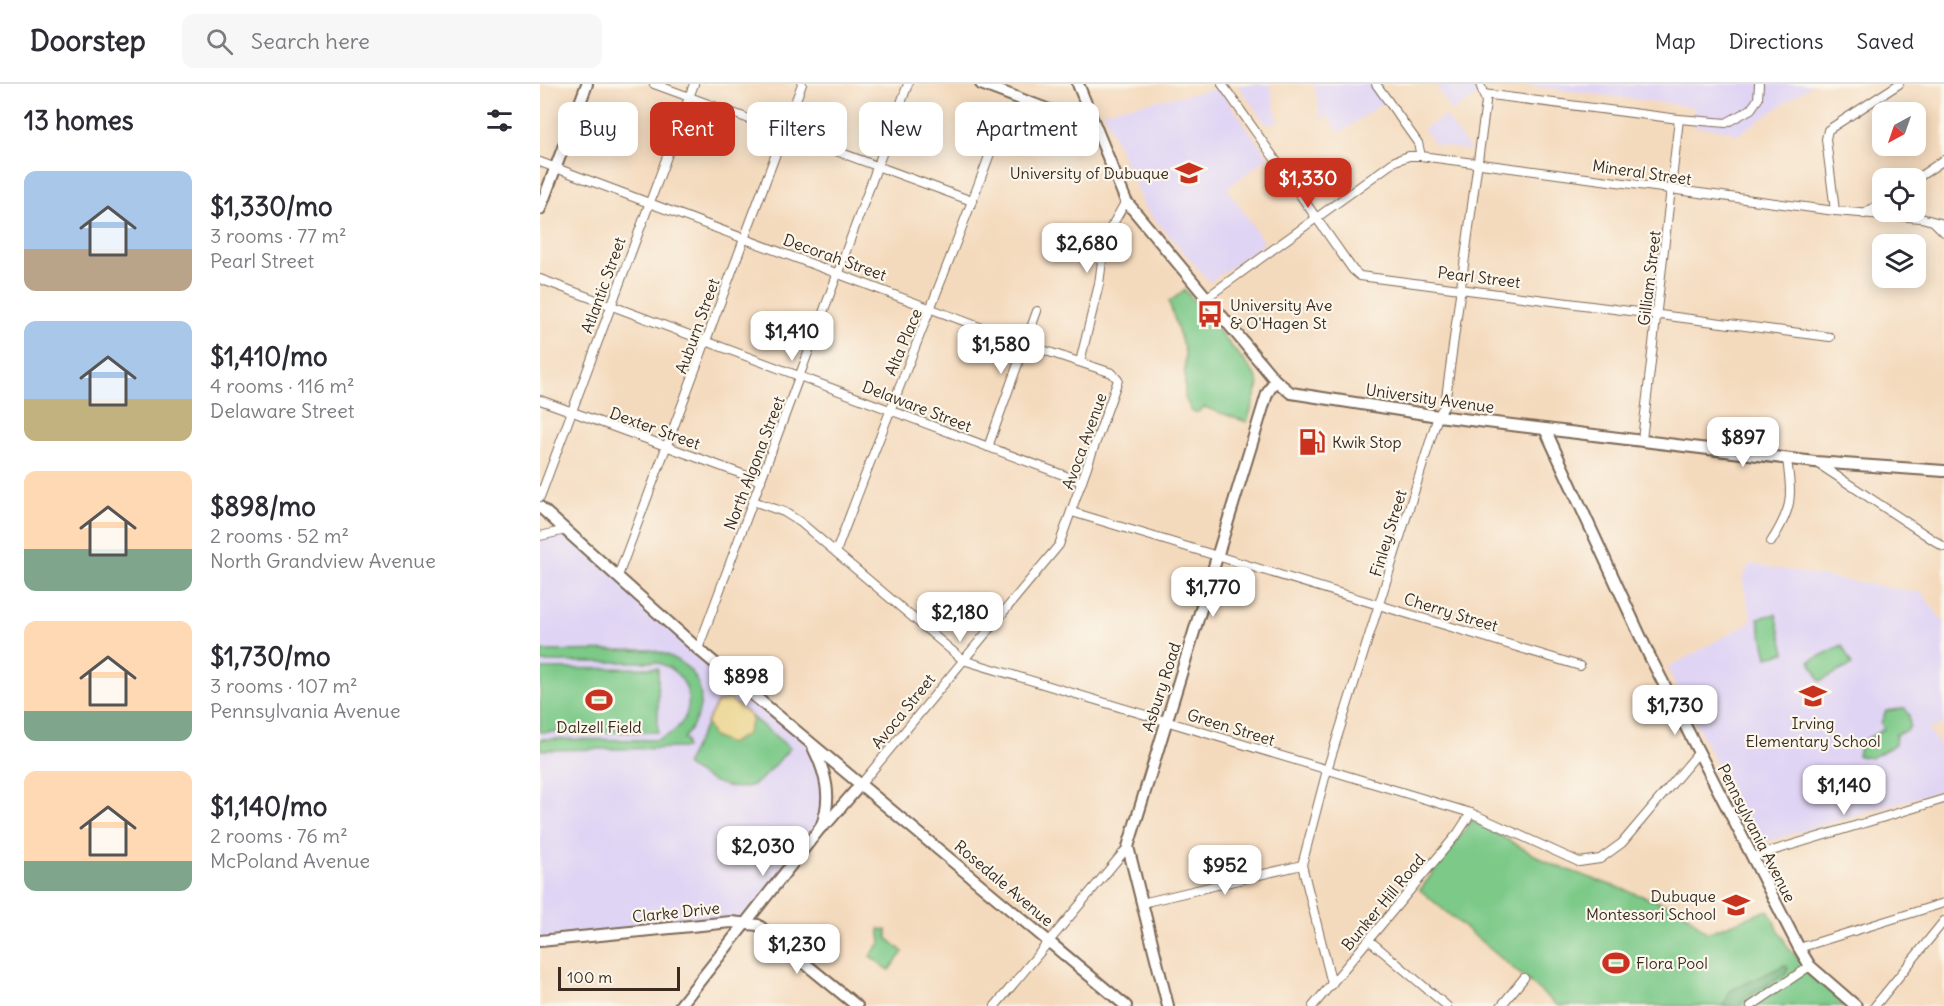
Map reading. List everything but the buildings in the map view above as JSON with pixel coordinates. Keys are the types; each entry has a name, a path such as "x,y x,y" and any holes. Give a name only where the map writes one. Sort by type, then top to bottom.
{"main road":[{"path":"540,208 586,84"},
{"path":"981,84 1028,102"},
{"name":"University Avenue","path":"1078,84 1085,102"},
{"name":"University Avenue","path":"1099,137 1126,201 1282,388 1302,396 1438,416 1787,459 1944,471"},
{"name":"Asbury Road","path":"1128,847 1267,394 1275,380"},
{"name":"Pennsylvania Avenue","path":"1545,429 1649,655 1799,948 1810,966 1856,1006"},
{"name":"Rosedale Avenue","path":"540,507 698,649 1126,1006"},
{"path":"811,743 821,763 827,785 828,801 820,827"},
{"path":"680,1006 820,827 828,822 861,784"},
{"path":"1128,847 1168,1006"},
{"path":"745,923 758,925 857,1006"},
{"name":"Clarke Drive","path":"540,941 745,923"}],"street":[{"path":"654,84 747,119"},
{"name":"Atlantic Street","path":"540,497 694,84"},
{"name":"Auburn Street","path":"795,102 802,84"},
{"name":"North Algona Street","path":"698,649 908,84"},
{"name":"Pearl Street","path":"1222,84 1353,270 1360,276 1372,280 1463,288 1830,337"},
{"path":"1206,298 1395,161 1409,156 1421,156 1418,143 1376,84"},
{"name":"Finley Street","path":"1332,984 1302,865 1327,770 1438,416 1445,406 1463,288 1486,102 1480,84"},
{"path":"1483,94 1726,123 1733,121 1755,104 1759,84"},
{"path":"1835,211 1826,139 1828,130 1899,84"},
{"name":"Gilliam Street","path":"1642,440 1659,314 1679,119"},
{"name":"Auburn Street","path":"618,576 774,156"},
{"path":"847,156 972,201"},
{"name":"Alta Place","path":"836,552 989,156"},
{"name":"Mineral Street","path":"1421,156 1872,215"},
{"path":"1926,172 1944,160"},
{"name":"Decorah Street","path":"540,162 1025,344 1112,373 1118,380"},
{"path":"1080,362 1099,284 1105,238 1126,201"},
{"path":"1864,214 1872,209"},
{"path":"1940,223 1944,232"},
{"name":"Delaware Street","path":"540,279 1082,482"},
{"path":"988,447 1037,311"},
{"name":"Avoca Avenue","path":"1072,512 1118,380"},
{"name":"Dexter Street","path":"540,400 761,481"},
{"path":"1771,542 1790,507 1791,489 1787,459"},
{"path":"1815,462 1944,548"},
{"name":"Green Street","path":"753,501 792,517 963,660 1471,813 1579,862 1600,860 1622,843 1699,752"},
{"name":"Cherry Street","path":"1072,512 1580,666"},
{"name":"Avoca Street","path":"861,784 1059,545 1072,512"},
{"path":"540,536 566,530"},
{"path":"1752,857 1944,799"},
{"name":"Bunker Hill Road","path":"1313,1006 1471,813"},
{"path":"995,1006 1128,847"},
{"path":"1142,903 1302,865"},
{"path":"1799,948 1944,903"},
{"path":"1875,1006 1944,921"},
{"path":"1369,940 1447,1006"},
{"path":"1751,1006 1810,966"},
{"path":"1501,1006 1524,978"}],"shaded area":[{"path":"1270,84 1278,122 1267,125 1238,85"},
{"path":"1314,84 1371,84 1384,102 1340,133 1327,115 1321,120"},
{"path":"1436,84 1475,84 1479,95 1451,112"},
{"path":"1516,84 1813,84 1736,136 1731,131 1692,126 1694,107"},
{"name":"University of Dubuque","path":"1219,88 1268,157 1227,188 1264,243 1210,282 1145,208 1103,111"},
{"path":"1445,116 1471,151 1434,144 1424,129"},
{"path":"566,530 811,743 827,785 821,827 748,920 540,941 540,536"},
{"name":"Irving Elementary School","path":"1750,564 1922,593 1944,623 1944,724 1928,729 1944,751 1944,789 1758,844 1667,668 1752,621 1742,578"}],"green space":[{"path":"1185,290 1256,376 1259,384 1247,422 1204,407 1198,412 1192,412 1185,398 1185,352 1169,302"},
{"path":"1776,614 1785,653 1767,657 1758,618"},
{"path":"1842,645 1852,665 1820,681 1810,661"},
{"path":"651,650 668,655 681,663 692,672 698,684 701,696 699,710 683,739 686,740 686,748 540,750 540,739 656,740 670,734 681,724 687,713 688,701 686,688 680,677 669,668 655,662 540,662 540,651"},
{"name":"Dalzell Field","path":"658,668 658,732 540,732 540,669"},
{"path":"728,698 790,748 764,777 745,787 736,788 718,784 685,765 717,703"},
{"path":"1905,708 1909,715 1910,726 1907,731 1896,734 1895,745 1871,758 1858,756 1861,742 1884,729 1881,723 1886,711"},
{"path":"1472,820 1551,864 1682,910 1707,933 1768,910 1789,949 1846,1006 1558,1006 1420,890"},
{"path":"879,929 887,930 887,938 903,952 889,970 870,956 881,942"},
{"path":"1785,965 1788,968 1786,974 1750,995 1739,1006 1724,1006 1730,991"}],"sand":[{"path":"728,698 751,716 746,735 729,744 713,737 706,723 717,703"}],"place":[{"name":"University of Dubuque","path":"1189,173"},
{"name":"University Ave & O'Hagen St","path":"1210,314"},
{"name":"Kwik Stop","path":"1312,442"},
{"name":"Irving Elementary School","path":"1813,696"},
{"name":"Dalzell Field","path":"599,700"},
{"name":"Dubuque Montessori School","path":"1736,905"},
{"name":"Flora Pool","path":"1616,963"}]}
